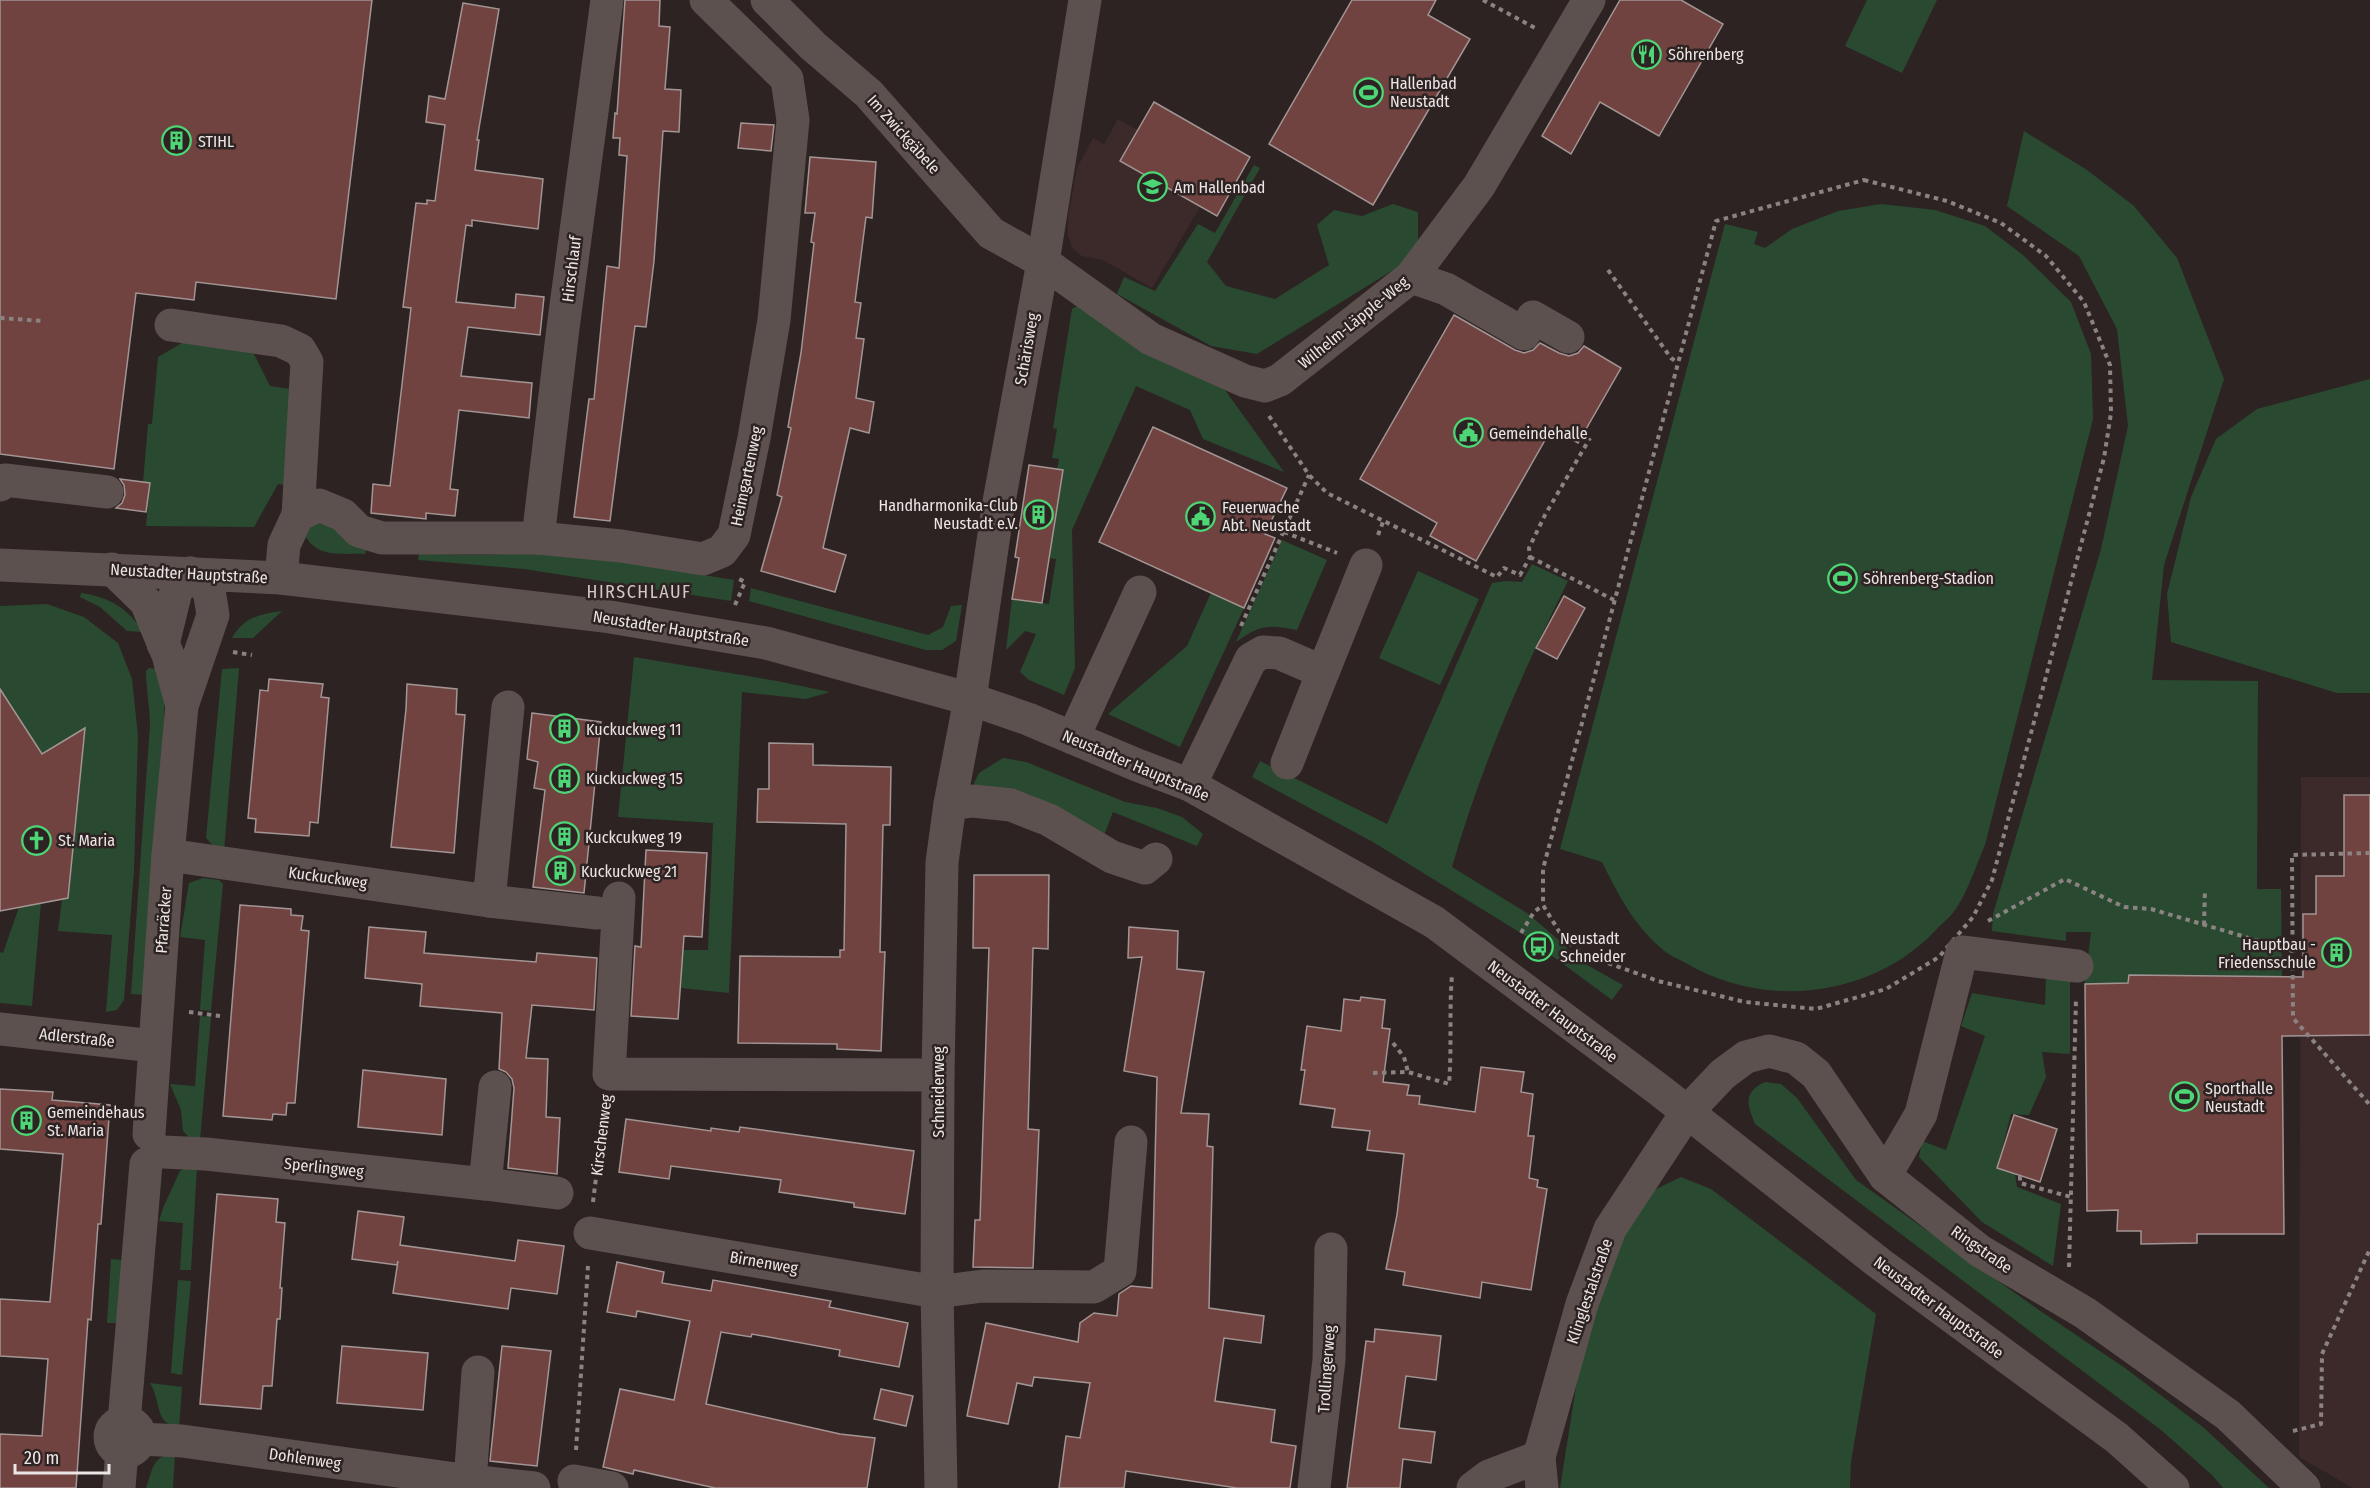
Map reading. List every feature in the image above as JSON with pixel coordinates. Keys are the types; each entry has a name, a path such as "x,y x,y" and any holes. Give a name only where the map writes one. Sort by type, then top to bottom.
{"street":[{"name":"Hirschlauf","path":"538,538 564,316 607,0"},
{"name":"Heimgartenweg","path":"298,515 319,505 343,515 359,531 382,538 538,538 621,546 703,559 722,551 734,535 754,438 774,320 793,120 787,79 706,0"},
{"name":"Im Zwickgäbele","path":"767,0 813,46 869,94 991,233 1043,262"},
{"name":"Schärisweg","path":"970,699 998,507 1043,262 1085,0"},
{"name":"Wilhelm-Läpple-Weg","path":"1043,262 1151,339 1245,381 1265,386 1280,380 1411,277 1479,186 1589,0"},
{"path":"1411,277 1446,289 1524,334 1533,317 1568,337"},
{"path":"163,644 176,591 190,573 209,590 213,615 272,578 298,515 307,362 300,350 281,341 171,325"},
{"path":"0,485 5,480 107,492"},
{"name":"Neustadter Hauptstraße","path":"0,565 272,578 604,616 766,643 970,699 1028,719 1190,785 1434,922 1687,1112 1879,1263 2117,1438 2173,1488"},
{"path":"1287,763 1366,565"},
{"name":"Pfarräcker","path":"112,569 146,602 163,644 182,706"},
{"path":"1073,738 1140,592"},
{"name":"Pfarräcker","path":"119,1488 128,1437 153,1150 154,1046 182,706 213,615"},
{"path":"1190,785 1251,659 1263,652 1279,653 1323,672"},
{"name":"Schneiderweg","path":"941,1488 937,1292 942,862 950,804 970,699"},
{"path":"489,901 508,707"},
{"path":"950,804 973,801 1011,805 1049,820 1113,857 1145,868 1156,859"},
{"name":"Kuckuckweg","path":"168,855 489,901 608,906 609,1074"},
{"path":"1885,1176 1921,1114 1962,952 2077,966"},
{"name":"Adlerstraße","path":"0,1029 154,1046"},
{"name":"Ringstraße","path":"1687,1112 1723,1074 1746,1057 1769,1050 1796,1058 1816,1074 1885,1176 1980,1251 2085,1313 2228,1415 2304,1488"},
{"name":"Kirschenweg","path":"609,1074 938,1075"},
{"path":"485,1184 495,1087"},
{"name":"Klinglestalstraße","path":"1540,1472 1582,1304 1610,1229 1687,1112"},
{"name":"Birnenweg","path":"591,1233 937,1292 983,1286 1094,1287 1120,1270 1131,1142"},
{"name":"Sperlingweg","path":"153,1150 557,1193"},
{"name":"Trollingerweg","path":"1314,1488 1329,1360 1331,1249"},
{"path":"470,1481 478,1372"},
{"name":"Dohlenweg","path":"128,1437 182,1441 534,1488"},
{"path":"1473,1488 1488,1476 1540,1472"},
{"path":"574,1480 612,1488"}],"path":[{"path":"1483,0 1563,44"},
{"path":"1864,180 1947,201 2001,223 2046,256 2084,302 2110,365 2111,412 2104,458 1992,880 1973,917 1939,957 1886,989 1816,1010 1744,1002 1658,981 1583,954 1563,939 1543,905 1543,869 1614,600 1716,221 1864,180"},
{"path":"1608,270 1671,358 1678,363"},
{"path":"0,318 43,321"},
{"path":"1245,381 1309,475 1327,493 1497,578 1504,568 1521,575 1530,556 1529,548 1545,515 1590,438"},
{"path":"1237,636 1309,475"},
{"path":"1284,532 1366,565"},
{"path":"1530,556 1614,600"},
{"path":"734,576 745,582 735,605"},
{"path":"227,651 252,655"},
{"path":"2370,853 2292,855 2293,1018 2370,1105"},
{"path":"1990,921 2065,879 2124,907 2151,909 2293,951"},
{"path":"2204,925 2205,889"},
{"path":"1521,933 1534,912 1543,905"},
{"path":"2069,1275 2077,966"},
{"path":"1373,1073 1408,1072 1449,1084 1452,1044 1450,1001 1452,974"},
{"path":"1393,1043 1404,1057 1408,1072"},
{"name":"Kirschenweg","path":"574,1480 591,1233 609,1074"},
{"path":"2020,1176 2020,1183 2070,1197"},
{"path":"2290,1432 2321,1424 2322,1354 2370,1249"}],"shaded area":[{"name":"Am Hallenbad","path":"1154,102 1250,157 1217,216 1200,207 1152,288 1103,260 1082,256 1072,248 1068,235 1068,217 1077,168 1093,138 1104,144 1118,119 1138,130"},
{"path":"2301,777 2370,777 2370,1488 2353,1488 2299,1457"}],"green space":[{"path":"1867,0 1937,0 1902,73 1845,46"},
{"path":"2024,131 2087,170 2134,206 2177,258 2224,379 2164,565 2152,680 2258,681 2257,889 2281,889 2282,977 2129,975 2128,983 2085,984 2091,932 2066,932 2066,941 1992,931 1993,914 2101,549 2128,426 2117,329 2079,256 2007,206"},
{"path":"1254,165 1260,168 1207,262 1226,286 1275,299 1329,265 1317,225 1334,210 1362,216 1393,204 1418,212 1418,244 1398,267 1257,354 1211,346 1117,294 1124,277 1155,291 1198,224 1215,233"},
{"name":"Söhrenberg-Stadion","path":"1881,204 1935,210 1985,226 2023,255 2071,302 2091,354 2093,419 1985,845 1961,900 1935,931 1909,954 1880,971 1848,983 1815,990 1781,991 1748,987 1715,977 1666,952 1634,919 1602,862 1560,849 1725,224 1758,232 1754,244 1765,248 1792,229 1838,211"},
{"path":"1084,302 1144,351 1225,390 1284,472 1203,439 1190,410 1136,386 1072,530 1075,668 1064,695 1029,680 1020,672 1036,634 1025,631 1006,650 1012,599 1049,604 1056,559 1049,558 1063,471 1057,469 1059,459 1052,458 1057,429 1053,428 1072,309"},
{"path":"187,340 251,348 270,386 297,390 286,485 278,484 254,527 146,526 150,483 143,482 148,424 152,424 158,357"},
{"path":"2370,379 2370,693 2337,693 2171,642 2167,594 2191,497 2216,439 2257,409"},
{"path":"325,518 366,548 365,554 331,553 311,544 306,537 313,521"},
{"path":"1282,540 1327,560 1297,630 1265,627 1251,632 1236,642"},
{"path":"561,552 734,580 731,601 524,569 418,560 419,554 484,555"},
{"path":"1532,564 1568,581 1503,721 1463,830 1452,867 1527,913 1578,960 1623,985 1612,1000 1524,935 1373,842 1252,777 1260,761 1387,824 1492,583 1522,582"},
{"path":"1418,571 1479,599 1440,685 1379,658"},
{"path":"751,588 928,635 943,627 951,606 962,605 956,641 942,650 926,650 749,601"},
{"path":"81,593 100,597 117,605 131,616 143,632 127,631 100,607 80,597"},
{"path":"1211,593 1244,608 1180,747 1108,714 1187,646"},
{"path":"47,604 84,617 118,643 132,679 138,736 134,871 124,1000 117,1010 106,1012 112,935 58,931 84,728 28,763 0,689 0,606"},
{"path":"282,611 253,638 232,638 247,621"},
{"path":"634,657 830,692 806,699 742,692 729,993 681,988 683,950 708,950 713,823 618,817"},
{"path":"149,668 158,669 164,696 165,731 146,995 131,994 150,725 146,671"},
{"path":"239,668 224,852 216,849 206,838 222,669"},
{"path":"1003,758 1026,762 1125,802 1157,808 1182,817 1203,834 1197,846 1113,812 1103,838 1033,796 1017,790 979,789 974,783 979,773"},
{"path":"203,878 219,880 223,884 211,1011 200,1010 205,940 180,937 189,883"},
{"path":"41,903 32,1006 0,1003 0,952 3,953 19,907"},
{"path":"2046,975 2070,976 2070,1054 2042,1052 2046,1077 2029,1115 2011,1114 1997,1168 2015,1174 2017,1187 2061,1204 2053,1266 1982,1222 1919,1157 1922,1141 1946,1150 1985,1036 1961,1026 1972,993 2045,1005"},
{"path":"200,1016 211,1017 200,1140 190,1138 183,1131 181,1110 170,1084 195,1086"},
{"path":"1765,1082 1781,1084 1797,1098 1856,1180 2036,1308 2125,1368 2204,1428 2269,1488 2223,1488 2212,1475 2161,1430 1755,1124 1750,1111 1750,1095 1753,1090"},
{"path":"189,1165 197,1166 191,1270 180,1270 183,1223 159,1221 180,1171"},
{"path":"1681,1177 1711,1189 1876,1314 1851,1462 1850,1488 1560,1488 1583,1343 1622,1236 1652,1191"},
{"path":"111,1259 123,1260 117,1323 107,1323"},
{"path":"178,1280 191,1281 182,1375 171,1373"},
{"path":"150,1383 182,1387 179,1429 165,1421"},
{"path":"175,1453 173,1488 146,1488 154,1464 162,1457"}],"building":[{"name":"STIHL","path":"0,0 372,0 336,299 196,282 194,300 136,293 114,469 0,454"},
{"path":"625,0 660,0 659,26 670,27 665,89 681,90 679,132 663,131 654,261 646,327 635,326 610,521 574,517 589,399 594,399 607,266 619,268 627,156 619,155 620,138 613,138 615,113 617,114"},
{"name":"Hallenbad Neustadt","path":"1352,0 1436,0 1428,15 1470,39 1373,205 1269,144"},
{"name":"Söhrenberg","path":"1620,0 1681,0 1723,24 1659,136 1600,102 1571,154 1542,136"},
{"path":"463,3 499,9 477,140 479,140 475,170 543,179 538,229 472,220 472,226 466,225 456,302 515,308 516,294 544,297 540,335 468,327 461,376 532,383 529,418 459,410 450,489 458,490 455,516 426,513 426,519 371,513 373,484 390,486 411,308 403,307 416,203 427,204 427,200 435,201 445,125 426,122 429,96 445,99"},
{"path":"1154,102 1250,157 1217,216 1120,161"},
{"path":"741,123 774,125 771,151 738,148"},
{"path":"810,157 876,162 872,218 866,217 855,302 861,303 856,338 864,339 856,398 874,402 869,433 850,428 823,548 846,555 835,592 761,571 782,497 777,495 791,428 788,427 801,353 814,243 811,242 815,213 805,213"},
{"name":"Gemeindehalle","path":"1454,315 1524,353 1533,350 1540,343 1569,356 1578,353 1584,346 1621,368 1578,443 1552,428 1476,561 1430,536 1437,523 1360,479"},
{"name":"Feuerwache Abt. Neustadt","path":"1153,427 1287,488 1265,534 1275,538 1244,608 1099,542"},
{"name":"Handharmonika-Club Neustadt e.V.","path":"1029,465 1063,470 1042,603 1012,599 1019,558 1015,557"},
{"path":"120,479 150,483 146,512 116,508 122,503 125,495 124,485"},
{"path":"1564,596 1585,608 1557,659 1536,648"},
{"path":"269,679 323,684 321,697 329,698 318,823 310,822 309,836 255,832 256,819 248,818 260,690 268,691"},
{"path":"407,684 457,689 456,714 465,715 454,853 391,847"},
{"name":"St. Maria","path":"0,689 42,754 85,728 68,898 0,911"},
{"path":"532,713 601,722 584,893 533,887 545,790 534,788 538,762 527,759"},
{"path":"769,743 813,744 813,765 891,767 890,825 883,825 880,952 885,952 881,1051 837,1049 837,1044 738,1043 740,956 840,957 840,950 844,950 846,824 757,822 758,789 769,789"},
{"name":"Sporthalle Neustadt","path":"2344,795 2370,795 2370,1035 2282,1036 2284,1234 2197,1234 2197,1243 2141,1244 2141,1231 2117,1231 2118,1210 2087,1211 2085,984 2128,983 2129,975 2303,977 2303,914 2316,914 2316,876 2344,876"},
{"path":"646,850 707,853 702,937 684,936 678,1019 631,1016 635,946 641,947"},
{"path":"974,875 1049,875 1048,949 1033,948 1028,1129 1039,1130 1033,1268 973,1267 975,1220 980,1220 989,948 973,948"},
{"path":"240,905 291,909 291,915 303,916 301,930 309,931 295,1103 287,1103 286,1115 273,1114 272,1120 223,1116"},
{"path":"369,927 426,932 424,953 536,962 537,953 597,958 594,1010 532,1005 526,1058 548,1059 546,1117 560,1118 557,1174 508,1168 514,1088 512,1079 506,1072 499,1069 502,1013 420,1006 422,984 365,978"},
{"path":"1129,927 1178,931 1177,969 1204,972 1181,1113 1209,1114 1207,1146 1213,1147 1209,1308 1264,1316 1261,1343 1224,1338 1215,1401 1275,1410 1271,1442 1296,1446 1290,1488 1237,1488 1126,1471 1124,1488 1059,1488 1066,1436 1080,1438 1090,1383 1034,1377 1032,1386 1017,1383 1008,1424 967,1416 986,1323 1078,1342 1080,1323 1094,1313 1117,1316 1119,1294 1131,1286 1152,1288 1157,1077 1124,1071 1142,957 1128,958"},
{"path":"1361,997 1385,1000 1382,1028 1390,1029 1383,1082 1409,1085 1407,1095 1420,1096 1419,1104 1475,1112 1481,1067 1524,1072 1521,1092 1533,1094 1528,1136 1534,1136 1529,1178 1538,1180 1537,1187 1547,1189 1531,1290 1482,1282 1480,1298 1403,1285 1405,1272 1386,1269 1397,1215 1404,1154 1367,1150 1370,1131 1332,1127 1335,1109 1300,1104 1305,1070 1301,1070 1307,1026 1341,1031 1344,999 1360,1001"},
{"path":"363,1070 446,1079 442,1135 358,1127"},
{"path":"0,1089 53,1092 52,1100 110,1105 101,1224 98,1224 91,1320 88,1319 76,1488 0,1488 0,1434 42,1436 48,1359 0,1356 0,1299 50,1302 63,1154 0,1149"},
{"path":"2014,1115 2057,1129 2040,1182 1997,1168"},
{"path":"626,1119 711,1131 711,1128 739,1132 740,1127 914,1151 905,1214 854,1207 854,1203 779,1192 781,1180 671,1166 669,1179 619,1172"},
{"path":"217,1194 278,1199 276,1222 285,1223 280,1319 277,1319 272,1386 263,1386 261,1409 200,1404"},
{"path":"358,1211 404,1217 400,1245 515,1261 518,1240 564,1246 557,1294 511,1288 508,1309 393,1293 398,1261 397,1265 352,1259"},
{"path":"617,1262 664,1272 662,1283 711,1291 713,1280 831,1301 829,1307 908,1323 899,1367 839,1356 840,1350 752,1334 751,1337 721,1332 706,1404 840,1434 875,1438 867,1488 715,1488 634,1470 633,1474 603,1467 620,1389 674,1400 690,1321 637,1311 636,1317 607,1312"},
{"path":"1375,1329 1441,1336 1436,1380 1406,1376 1399,1428 1435,1432 1431,1463 1403,1459 1400,1488 1347,1488 1366,1341 1374,1342"},
{"path":"342,1346 428,1353 423,1410 337,1403"},
{"path":"502,1346 551,1351 537,1466 490,1461"},
{"path":"881,1389 913,1396 906,1426 874,1419"}],"place":[{"name":"Söhrenberg","path":"1647,54"},
{"name":"Hallenbad Neustadt","path":"1369,92"},
{"name":"STIHL","path":"177,141"},
{"name":"Am Hallenbad","path":"1153,187"},
{"name":"Gemeindehalle","path":"1468,433"},
{"name":"Handharmonika-Club Neustadt e.V.","path":"1039,514"},
{"name":"Feuerwache Abt. Neustadt","path":"1201,516"},
{"name":"Söhrenberg-Stadion","path":"1842,578"},
{"name":"Kuckuckweg 11","path":"565,729"},
{"name":"Kuckuckweg 15","path":"565,778"},
{"name":"Kuckcukweg 19","path":"564,837"},
{"name":"St. Maria","path":"37,840"},
{"name":"Kuckuckweg 21","path":"560,871"},
{"name":"Neustadt Schneider","path":"1539,947"},
{"name":"Hauptbau - Friedensschule","path":"2337,953"},
{"name":"Sporthalle Neustadt","path":"2184,1097"},
{"name":"Gemeindehaus St. Maria","path":"26,1121"}],"district":[{"name":"HIRSCHLAUF","path":"639,592"}]}
